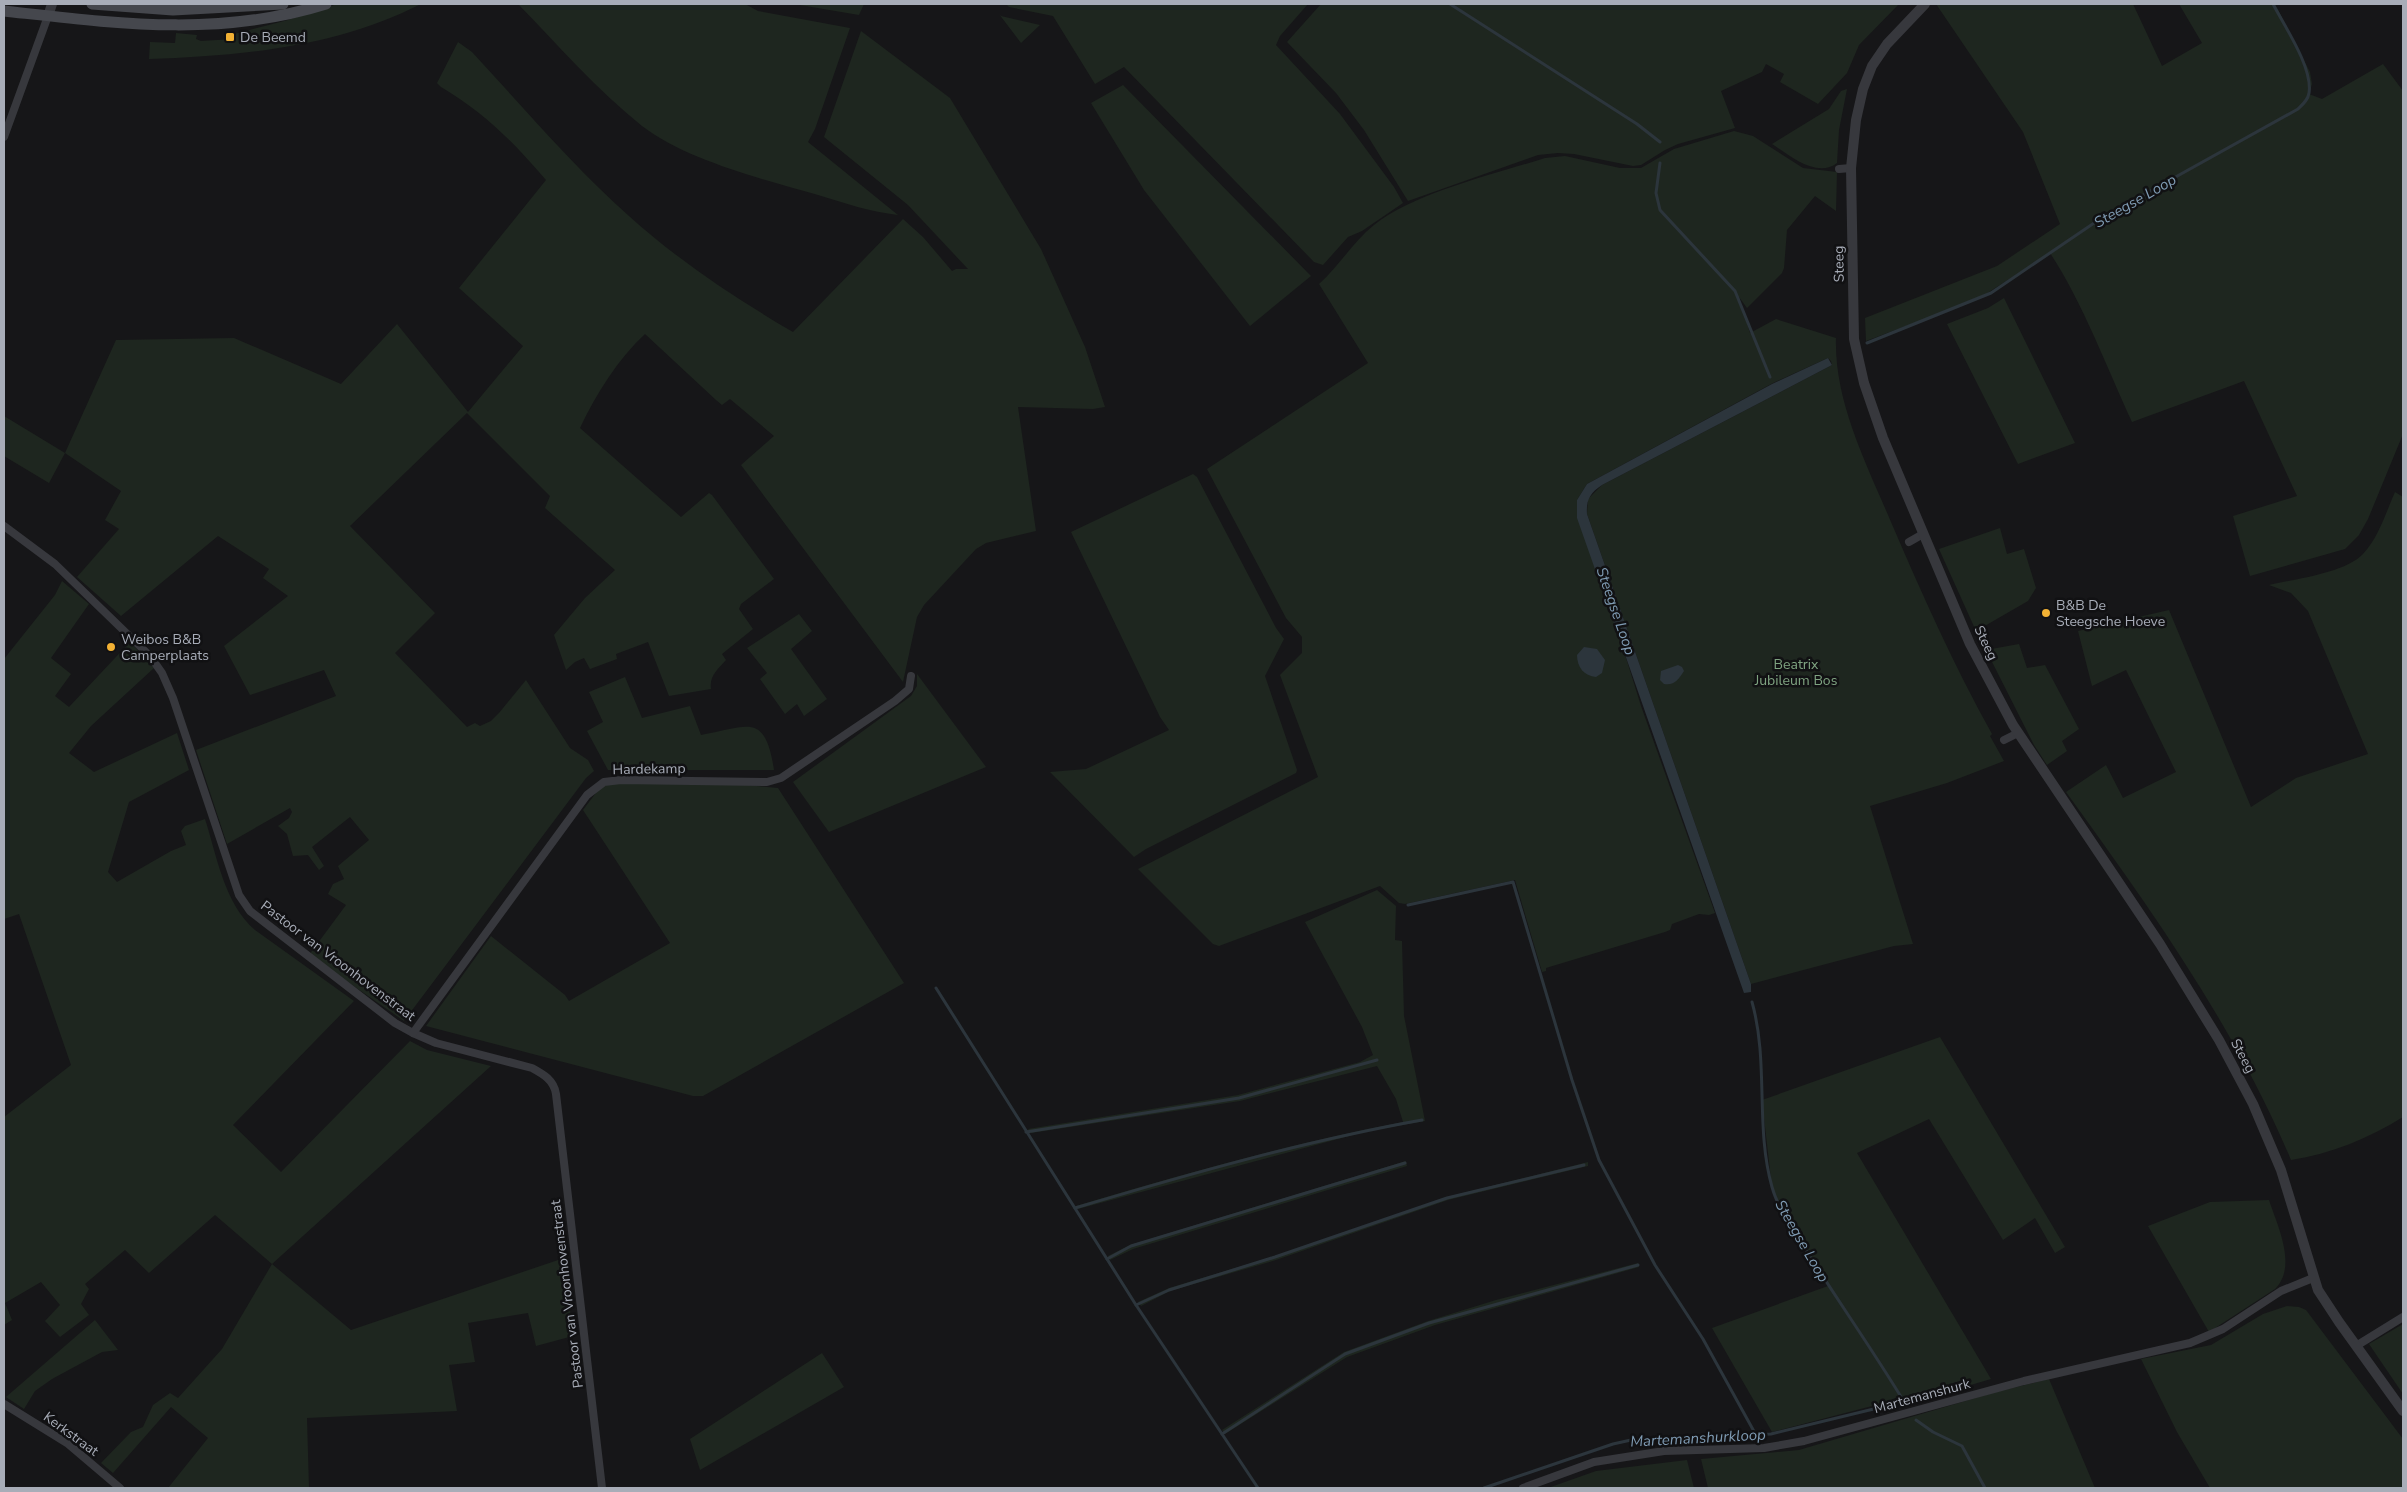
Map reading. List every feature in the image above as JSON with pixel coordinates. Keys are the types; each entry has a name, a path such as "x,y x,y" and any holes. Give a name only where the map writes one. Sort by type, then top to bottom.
{"main road":[{"path":"92,4 173,10 283,4"},
{"path":"4,11 150,25 201,26 230,24 280,16 326,4"}],"street":[{"path":"4,137 52,4"},
{"name":"Steeg","path":"1925,4 1887,44 1872,66 1860,101 1850,168 1854,339 1864,383 1883,438 1970,644 2018,733 2160,944 2219,1040 2254,1104 2281,1170 2314,1278 2323,1298 2403,1412"},
{"path":"1839,169 1850,168"},
{"name":"Pastoor van Vroonhovenstraat","path":"4,526 55,564 150,656 162,673 173,698 239,895 250,911 395,1024 436,1043 532,1068 545,1076 556,1089 602,1488"},
{"path":"1909,542 1923,534"},
{"name":"Hardekamp","path":"413,1033 587,795 597,786 621,780 767,782 781,778 895,701 908,690 911,676"},
{"path":"2004,740 2018,733"},
{"name":"Martemanshurk","path":"1523,1488 1594,1462 1664,1451 1764,1448 1804,1442 2024,1381 2190,1343 2223,1329 2281,1291 2314,1278"},
{"path":"2356,1346 2403,1317"},
{"name":"Kerkstraat","path":"4,1404 67,1443 120,1488"}],"green space":[{"path":"337,4 421,4 389,19 322,40 254,52 149,59 150,42 175,43 176,33 197,35 196,39 201,41 233,39 234,34 288,20"},
{"path":"518,4 745,4 758,11 850,28 815,129 808,142 898,215 858,207 751,176 703,159 660,138 642,126 609,98"},
{"path":"794,4 864,4 859,15"},
{"path":"1006,4 1308,4 1280,36 1276,45 1340,114 1394,187 1403,203 1362,231 1348,237 1323,265 1314,262 1124,67 1095,84 1053,16 1009,7"},
{"path":"1321,4 1899,4 1859,45 1847,73 1818,104 1780,82 1784,74 1766,64 1762,72 1721,91 1735,128 1678,144 1641,165 1633,166 1574,154 1538,155 1408,201 1364,130 1336,93 1287,42"},
{"path":"1936,4 2133,4 2162,66 2202,43 2179,4 2275,4 2310,72 2312,84 2309,94 2322,99 2383,64 2403,91 2403,434 2368,519 2359,535 2345,549 2250,576 2233,516 2297,496 2244,381 2132,422 2073,292 2050,253 1978,299 1866,341 1865,318 1997,266 2060,224 2023,132"},
{"path":"999,14 1001,16 1040,25 1021,43"},
{"path":"861,31 950,98 1041,249 1085,347 1105,407 1093,409 1018,407 1036,531 986,543 976,549 924,605 917,617 903,682 741,465 774,436 730,399 722,405 645,334 626,354 608,378 580,428 681,517 709,493 712,495 774,579 741,604 739,609 753,629 722,654 726,660 713,676 711,689 669,696 648,642 616,654 617,659 590,669 584,658 575,662 566,670 554,635 585,598 615,570 545,508 550,496 467,413 350,526 435,613 395,653 467,727 475,723 480,726 491,721 526,680 570,748 588,760 594,771 586,778 404,1021 309,955 346,905 328,894 333,884 344,879 338,866 369,840 350,817 312,847 324,866 319,870 308,855 293,856 287,834 278,826 289,818 292,812 290,808 227,844 196,750 336,696 324,670 250,695 224,646 288,596 263,578 269,569 218,536 121,616 77,577 119,529 105,520 121,491 65,453 116,340 234,338 341,384 397,324 468,412 523,346 459,288 546,180 498,129 437,83 458,42 472,52 588,177 648,233 708,278 793,332 903,219 923,237 952,271 968,269 908,205 824,137"},
{"path":"1123,85 1311,276 1250,326 1144,190 1091,103"},
{"path":"1847,89 1839,130 1837,163 1829,167 1812,167 1803,164 1772,144 1829,109 1841,91"},
{"name":"Beatrix Jubileum Bos","path":"1734,131 1753,136 1803,168 1837,172 1836,211 1815,196 1787,230 1782,273 1747,308 1739,297 1750,333 1776,319 1836,338 1840,386 1863,456 1939,629 1992,734 1990,736 2004,761 1947,783 1870,806 1913,944 1894,946 1751,984 1587,514 1588,499 1602,485 1832,365 1828,358 1773,383 1587,484 1577,500 1641,706 1715,913 1709,915 1699,914 1672,924 1670,930 1665,932 1546,968 1546,971 1542,972 1515,880 1405,904 1399,903 1380,886 1219,946 1213,944 1138,869 1318,777 1280,675 1302,653 1302,637 1286,618 1207,469 1368,363 1319,284 1374,225 1411,203 1432,194 1545,158 1565,156 1620,168 1641,168 1674,149"},
{"path":"2004,298 2075,443 2018,464 1947,324 1988,308"},
{"path":"4,416 65,453 49,483 4,456"},
{"path":"1193,474 1197,477 1276,628 1284,639 1265,676 1297,770 1296,773 1146,849 1134,857 1050,772 1086,769 1169,730 1160,717 1071,532"},
{"path":"2395,492 2403,497 2403,1117 2377,1132 2349,1144 2321,1154 2291,1160 2269,1111 2244,1063 2189,970 2129,880 2066,792 2106,765 2123,798 2176,772 2126,670 2092,686 2078,631 2169,610 2251,807 2296,778 2368,754 2308,611 2291,593 2269,585 2332,571 2355,561 2369,547 2382,524"},
{"path":"2000,528 2007,554 2024,549 2036,588 2028,601 1976,631 1939,549"},
{"path":"62,581 89,604 51,658 71,674 55,696 69,707 130,642 154,668 91,726 69,753 94,772 177,733 189,770 129,802 108,872 117,882 171,851 186,845 181,831 185,826 205,819 223,878 244,919 255,930 354,1001 233,1125 281,1172 410,1041 427,1050 491,1066 272,1264 215,1215 149,1273 125,1250 85,1284 89,1289 81,1304 89,1315 60,1337 45,1321 60,1305 41,1282 5,1303 12,1320 4,1325 4,1117 71,1065 19,914 4,919 4,659 55,595"},
{"path":"799,614 812,631 791,649 827,699 804,716 797,704 785,714 760,679 767,673 747,648"},
{"path":"2019,644 2027,668 2045,665 2079,729 2062,741 2067,751 2047,765 2034,745 1986,650"},
{"path":"917,674 986,767 829,832 793,782 911,696 917,686"},
{"path":"625,677 642,718 690,706 701,735 742,727 752,727 759,731 765,739 774,770 608,770 587,731 603,722 589,692"},
{"path":"609,783 747,785 778,788 904,983 703,1096 693,1096 426,1026 491,936 565,995 569,1001 670,943 583,810 602,785"},
{"path":"1377,890 1396,906 1395,940 1402,941 1404,1016 1425,1121 1364,1132 1078,1209 1076,1206 1239,1160 1321,1139 1403,1122 1396,1099 1377,1066 1240,1101 1031,1133 1028,1129 1238,1095 1360,1062 1373,1055 1362,1027 1305,922"},
{"path":"1940,1037 2065,1247 2055,1253 2035,1218 2003,1240 1929,1119 1857,1153 1991,1379 1903,1405 1872,1406 1772,1432 1712,1328 1828,1286 1784,1213 1772,1188 1762,1100"},
{"path":"1406,1161 1407,1166 1133,1249 1110,1260 1108,1256 1130,1245"},
{"path":"1588,1162 1588,1166 1448,1200 1276,1260 1170,1291 1141,1306 1138,1302 1169,1288 1275,1256 1447,1197"},
{"path":"2269,1200 2284,1245 2285,1269 2282,1280 2275,1289 2209,1332 2148,1226 2210,1202"},
{"path":"564,1258 573,1336 536,1346 528,1313 468,1323 475,1362 449,1365 457,1411 307,1418 309,1488 168,1488 208,1438 171,1407 113,1473 101,1463 131,1432 143,1427 153,1405 170,1393 178,1398 222,1349 272,1264 351,1330"},
{"path":"1638,1263 1639,1267 1435,1325 1347,1357 1225,1434 1222,1430 1344,1352 1428,1321 1496,1300"},
{"path":"2287,1306 2306,1310 2403,1439 2403,1488 2210,1488 2177,1432 2141,1359 2211,1345 2263,1314"},
{"path":"95,1320 118,1350 102,1352 52,1379 35,1391 24,1409 6,1397"},
{"path":"2403,1324 2403,1394 2369,1344"},
{"path":"822,1353 844,1387 700,1470 690,1439"},
{"path":"2049,1379 2095,1488 1708,1488 1701,1459 1799,1450 1996,1392"},
{"path":"1687,1460 1694,1488 1548,1488 1596,1471"}],"water":[{"path":"1828,358 1832,365 1602,485 1594,491 1587,505 1587,514 1751,984 1751,992 1744,993 1577,518 1577,500 1587,484 1772,384"},
{"path":"1584,647 1597,649 1605,660 1602,673 1596,677 1585,673 1578,663 1577,655"},
{"path":"1678,665 1684,671 1680,677 1673,683 1664,684 1660,680 1661,671"}],"waterway":[{"path":"1450,4 1637,124 1660,142"},
{"name":"Steegse Loop","path":"1867,343 1991,293 2100,219 2298,109 2305,102 2309,93 2307,72 2303,60 2273,4"},
{"path":"1660,163 1656,193 1660,210 1735,291 1770,377"},
{"path":"1408,905 1513,882 1572,1080 1599,1160 1655,1265 1703,1339 1756,1435"},
{"path":"936,988 1136,1305 1258,1488"},
{"name":"Steegse Loop","path":"1752,1002 1760,1048 1764,1141 1767,1164 1775,1195 1782,1211 1818,1269 1903,1400"},
{"path":"1026,1132 1239,1098 1377,1060"},
{"path":"1075,1208 1247,1159 1378,1128 1422,1120"},
{"path":"1107,1259 1131,1246 1405,1163"},
{"path":"1136,1305 1169,1290 1275,1257 1447,1198 1584,1165"},
{"path":"1222,1434 1345,1354 1429,1323 1638,1265"},
{"name":"Martemanshurkloop","path":"1484,1488 1613,1444 1631,1440 1771,1434 1886,1406"},
{"name":"Steegse Loop","path":"1916,1420 1933,1432 1962,1446 1985,1488"}],"place":[{"name":"De Beemd","path":"230,37"},
{"name":"B&B De Steegsche Hoeve","path":"2046,613"},
{"name":"Weibos B&B Camperplaats","path":"111,647"}]}
